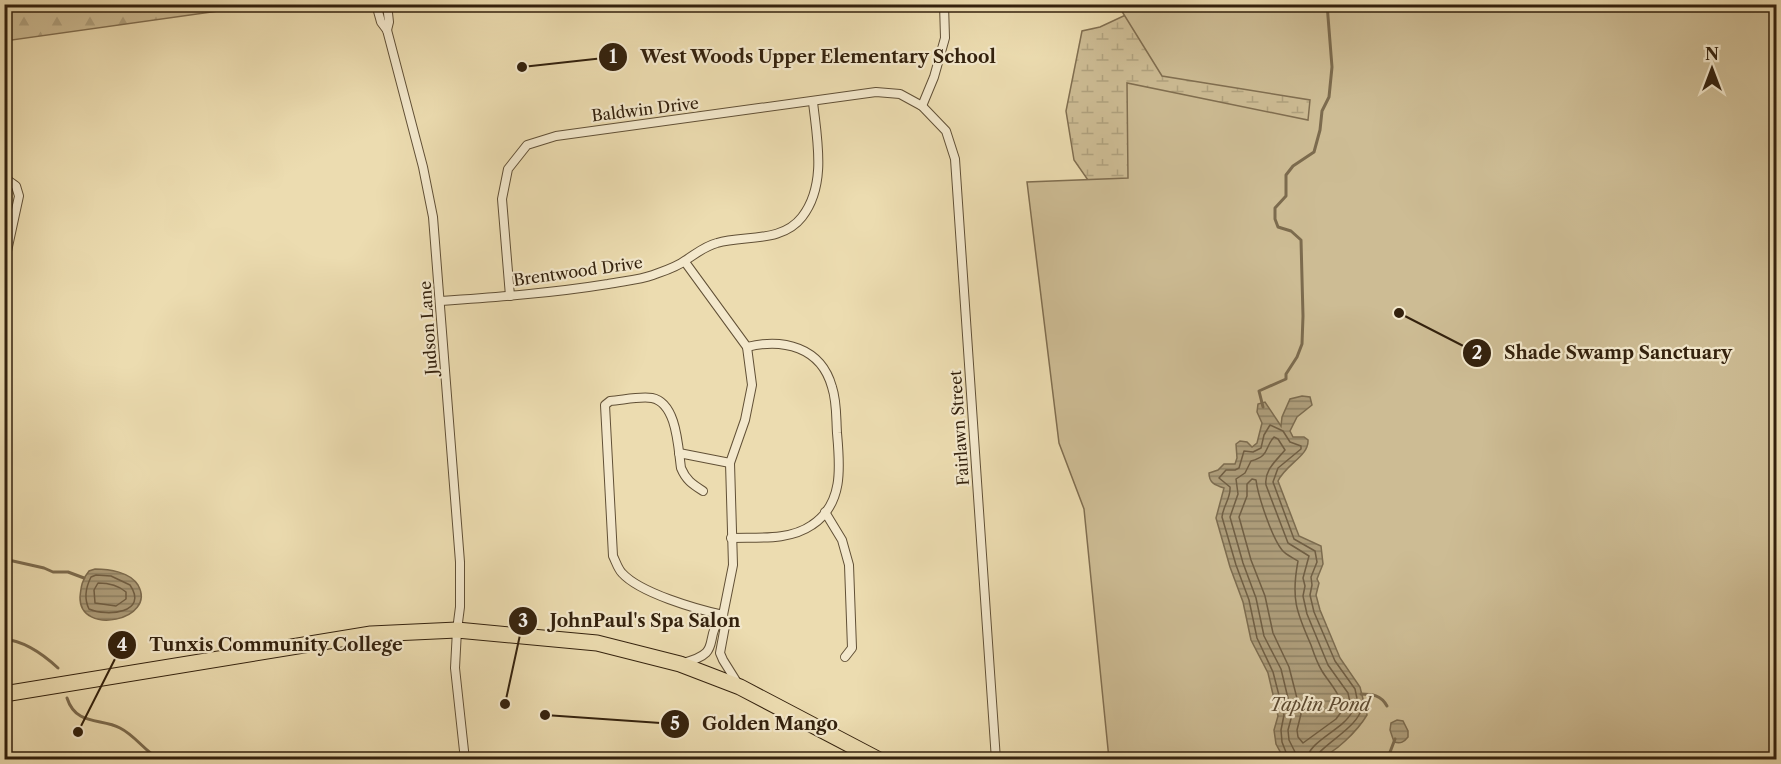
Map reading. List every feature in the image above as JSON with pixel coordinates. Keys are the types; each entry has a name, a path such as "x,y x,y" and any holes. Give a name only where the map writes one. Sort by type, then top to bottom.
{"highway":[{"path":"4,694 372,634 457,630 597,643 680,664 740,687 879,759"}],"street":[{"name":"Judson Lane","path":"376,4 381,22 387,30 429,194 441,301 460,562 460,607 455,668 465,759"},
{"name":"Judson Lane","path":"387,4 389,22 387,30"},
{"path":"922,106 934,77 945,38 944,4"},
{"name":"Baldwin Drive","path":"510,296 502,199 508,169 527,145 556,136 876,92 900,94 922,106"},
{"name":"Brentwood Drive","path":"441,301 568,291 651,276 685,262 708,245 721,241 775,234 790,227 801,218 810,205 817,179 819,164 813,102"},
{"name":"Fairlawn Street","path":"922,106 946,131 955,159 996,759"},
{"path":"4,265 19,196 16,186 7,181"},
{"path":"685,262 747,347 752,385 745,420 730,463 733,565 723,615 725,626 720,653 740,687"},
{"path":"731,538 778,537 811,526 825,512 837,491 840,469 835,398 827,374 810,355 788,344 763,343 747,347"},
{"path":"703,491 689,483 684,476 671,413 663,402 650,398 610,401 605,405 614,556 622,573 644,587 682,604 723,615"},
{"path":"679,453 730,463"},
{"path":"825,512 842,540 849,565 852,648 845,657"},
{"path":"680,664 706,655 716,624 723,615"}],"green space":[{"path":"5,4 262,4 262,5 5,41"},
{"path":"1118,5 1776,5 1776,759 1109,759 1084,509 1059,443 1027,182 1128,178 1127,83 1308,120 1310,100 1162,76"},
{"path":"1147,5 1327,5 1320,130 1099,196 1074,160 1066,111 1082,31 1100,27"}],"water":[{"name":"Taplin Pond","path":"1310,397 1312,405 1297,417 1290,431 1293,437 1304,437 1308,440 1307,446 1278,481 1299,536 1321,546 1323,564 1317,579 1319,583 1316,595 1320,610 1340,658 1360,687 1367,715 1358,728 1331,752 1317,759 1295,760 1283,757 1276,744 1274,730 1278,716 1268,673 1251,640 1243,602 1216,518 1224,488 1213,483 1209,473 1218,470 1224,464 1235,464 1236,444 1240,441 1247,442 1252,447 1257,443 1262,423 1257,412 1258,404 1265,402 1281,426 1282,417 1290,399"},
{"path":"95,569 119,572 130,577 138,585 141,597 137,607 128,615 116,619 103,620 91,617 83,609 80,597 85,577 89,571"},
{"path":"1397,720 1403,721 1408,731 1408,737 1400,743 1394,742 1390,730 1391,723"}],"waterway":[{"path":"1263,407 1259,391 1286,379 1286,374 1302,344 1301,240 1291,231 1278,227 1275,208 1286,196 1286,175 1293,166 1314,152 1322,111 1329,97 1332,67 1327,4"},
{"path":"4,559 53,572 68,572 84,578"},
{"path":"4,639 34,649 58,668"},
{"path":"1361,694 1376,696 1382,699 1387,706"},
{"path":"67,698 76,713 90,720 120,728 161,760"},
{"path":"1387,760 1395,739"}],"place":[{"name":"West Woods Upper Elementary School","path":"522,67"},
{"name":"Shade Swamp Sanctuary","path":"1399,313"},
{"name":"JohnPaul's Spa Salon","path":"505,704"},
{"name":"Golden Mango","path":"545,715"},
{"name":"Tunxis Community College","path":"78,732"}]}
